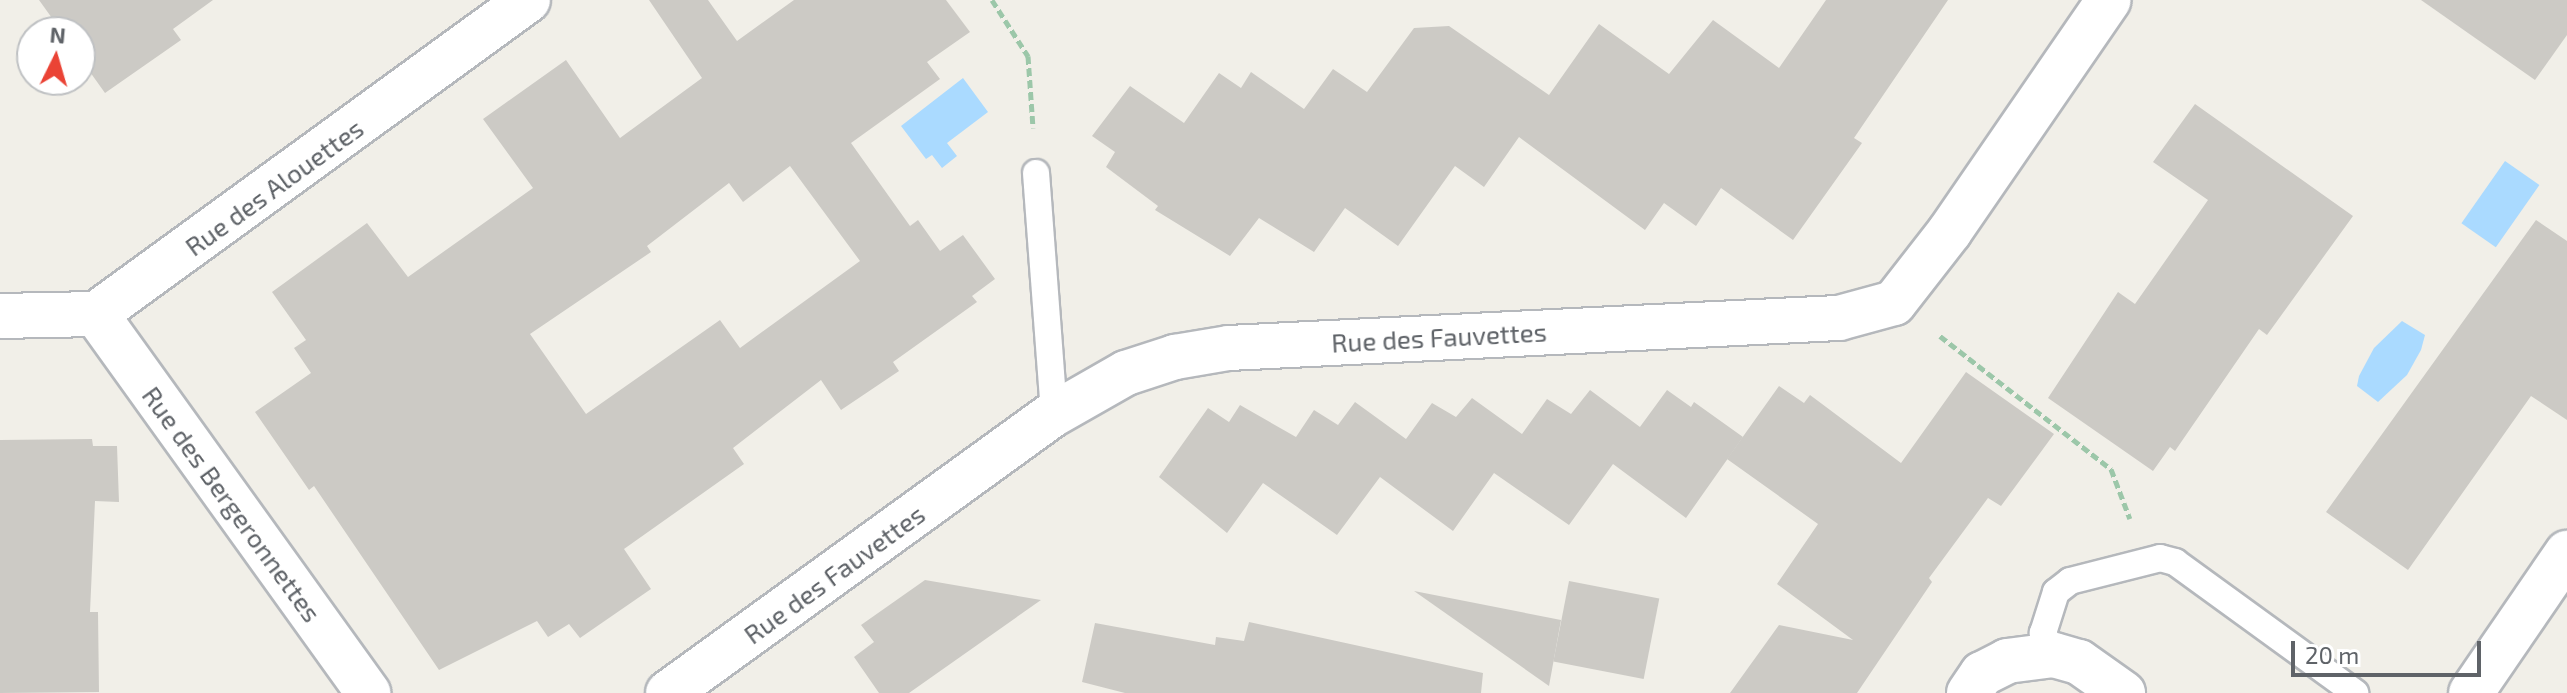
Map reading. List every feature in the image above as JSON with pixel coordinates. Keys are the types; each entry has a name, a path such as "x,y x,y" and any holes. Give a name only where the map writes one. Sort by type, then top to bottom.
{"street":[{"name":"Rue des Alouettes","path":"96,314 528,0"},
{"path":"1894,303 1950,231 2109,0"},
{"name":"Rue des Fauvettes","path":"716,680 1054,414 1126,373 1229,348 1839,318 1894,303"},
{"path":"0,316 96,314"},
{"name":"Rue des Bergeronnettes","path":"96,314 368,693"},
{"path":"2471,693 2567,553"},
{"path":"1969,693 1982,674 2007,661 2054,655 2079,662 2123,693"},
{"path":"668,693 716,680"}],"lane":[{"path":"1036,173 1054,414"},
{"path":"2054,655 2043,633 2056,592 2070,581 2145,559 2175,562 2355,693"}],"path":[{"path":"992,0 1028,56 1036,173"},
{"path":"1894,303 2111,469 2145,559"}],"water":[{"path":"963,78 988,112 947,143 957,156 942,168 932,155 926,159 901,126"},
{"path":"2505,161 2539,185 2496,247 2461,223"},
{"path":"2402,321 2425,335 2421,350 2407,375 2378,402 2357,386 2359,376 2374,348"}],"building":[{"path":"39,0 213,0 173,29 181,40 105,93 96,80 96,16 50,16"},
{"path":"649,0 708,0 737,41 794,0 946,0 970,32 927,62 940,79 851,143 910,226 918,220 940,251 963,235 995,279 972,296 977,302 893,362 899,371 841,410 821,380 733,448 744,464 624,549 651,589 580,638 569,624 548,637 537,621 439,670 314,486 309,490 255,412 311,373 294,348 306,340 272,292 367,223 408,277 533,188 483,119 566,60 620,138 702,78","holes":["790,166 860,261 740,348 720,320 586,414 530,334 651,252 647,246 729,183 743,202"]},
{"path":"1826,0 1948,0 1854,138 1862,143 1793,240 1721,188 1696,226 1664,203 1645,230 1519,137 1484,187 1455,166 1398,246 1345,208 1314,252 1259,218 1230,256 1155,210 1158,206 1106,167 1115,152 1092,136 1130,86 1184,123 1219,73 1241,88 1251,72 1304,109 1333,69 1367,92 1414,28 1449,26 1549,95 1599,24 1669,74 1713,20 1779,68"},
{"path":"2421,0 2567,0 2567,35 2535,80"},
{"path":"2195,104 2353,216 2267,335 2259,329 2175,451 2170,447 2153,471 2048,398 2118,292 2135,304 2208,200 2153,162"},
{"path":"2536,220 2567,241 2567,420 2531,396 2408,570 2326,512"},
{"path":"1966,372 2054,434 2001,506 1988,498 1929,578 1932,582 1857,693 1730,693 1779,625 1853,640 1777,584 1818,524 1727,459 1779,386 1804,403 1810,395 1901,463"},
{"path":"1590,390 1640,427 1667,390 1691,407 1694,402 1743,437 1686,518 1613,464 1569,525 1494,473 1453,531 1380,477 1337,535 1263,483 1227,533 1159,477 1208,408 1229,422 1240,405 1296,437 1314,410 1338,425 1355,402 1406,439 1432,403 1456,417 1472,398 1522,434 1547,399 1571,414"},
{"path":"92,439 93,446 117,446 119,502 95,501 90,612 98,612 99,692 0,693 0,440"},
{"path":"925,580 1041,600 909,693 879,693 854,657 874,642 861,625"},
{"path":"1569,581 1659,599 1644,679 1553,661"},
{"path":"1414,591 1561,620 1549,686"},
{"path":"1249,622 1483,673 1481,693 1125,693 1082,682 1095,623 1215,645 1216,637 1244,641"}]}
